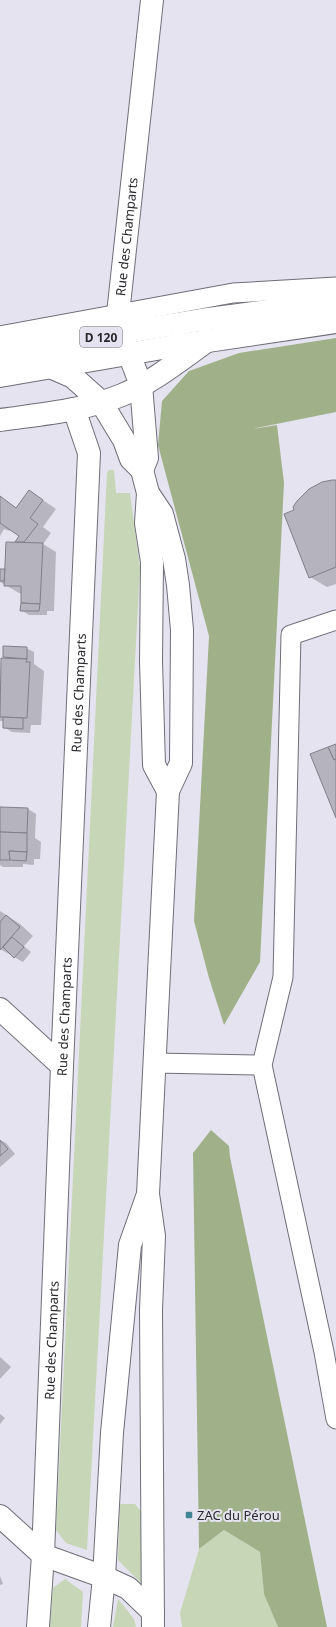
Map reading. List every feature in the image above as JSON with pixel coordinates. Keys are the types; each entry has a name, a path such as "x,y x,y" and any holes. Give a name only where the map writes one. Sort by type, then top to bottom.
{"street":[{"name":"Rue des Champarts","path":"142,470 147,458 141,385 129,354 120,324 152,0"},
{"name":"D 120","path":"0,356 120,324 233,315 336,302"},
{"path":"0,376 207,341 336,322"},
{"path":"0,420 74,409 101,402 123,394 173,366 207,341"},
{"name":"Rue des Champarts","path":"50,367 73,377 101,402 124,440 131,459 142,470 148,492 162,514 168,536 178,585 182,630 181,763 168,791 148,1194 154,1236 151,1310 153,1620"},
{"name":"Rue des Champarts","path":"38,1627 43,1555 62,1066 89,453 74,409"},
{"name":"Rue des Champarts","path":"148,492 146,523 152,562 151,661 154,765 168,791"},
{"path":"0,1010 62,1066"},
{"name":"Rue des Champarts","path":"99,1627 104,1577 112,1441 130,1245 148,1194"},
{"path":"0,1516 43,1555 104,1577"},
{"name":"Rue des Champarts","path":"104,1577 128,1588 153,1620"}],"lane":[{"path":"0,336 120,324 232,293 336,287"},
{"path":"336,620 291,635 283,977 262,1065 324,1352 336,1418"},
{"path":"155,1062 262,1065"}],"green space":[{"path":"336,338 336,412 252,429 277,425 284,483 260,962 224,1025 209,978 194,921 209,636 158,445 162,401 189,371 239,353"},
{"path":"109,470 114,470 116,493 130,493 140,568 87,1550 66,1543 56,1530 107,473"},
{"path":"211,1130 229,1146 230,1157 327,1627 278,1627 264,1594 260,1552 224,1530 199,1549 193,1153"},
{"path":"120,1504 135,1504 143,1514 143,1585 118,1560"},
{"path":"224,1530 260,1552 264,1593 278,1627 182,1627 180,1613 199,1549"},
{"path":"65,1579 83,1592 81,1627 50,1627 53,1588"},
{"path":"118,1599 134,1619 136,1627 113,1627"}],"building":[{"path":"336,480 336,567 309,578 284,514 294,510 293,507 297,501 309,489 322,482"},
{"path":"29,490 43,500 30,518 38,524 24,542 15,542 19,536 0,523 0,496 16,508"},
{"path":"6,542 43,543 40,604 21,603 21,586 4,586"},
{"path":"0,569 5,569 4,581 0,581"},
{"path":"21,603 40,604 39,611 20,611"},
{"path":"3,646 27,647 27,659 3,657"},
{"path":"1,658 27,659 26,662 30,662 27,718 0,717"},
{"path":"3,717 23,718 23,729 3,728"},
{"path":"336,744 336,759 334,760 328,747"},
{"path":"328,747 334,760 336,759 336,818 310,754"},
{"path":"0,807 28,808 27,833 0,832"},
{"path":"0,832 27,833 27,852 9,851 10,860 0,860"},
{"path":"9,851 27,852 26,861 10,860"},
{"path":"6,915 20,927 0,950 0,922"},
{"path":"12,937 24,947 14,958 3,947"},
{"path":"0,1140 8,1149 0,1156"}],"place":[{"name":"ZAC du Pérou","path":"189,1515"}]}
